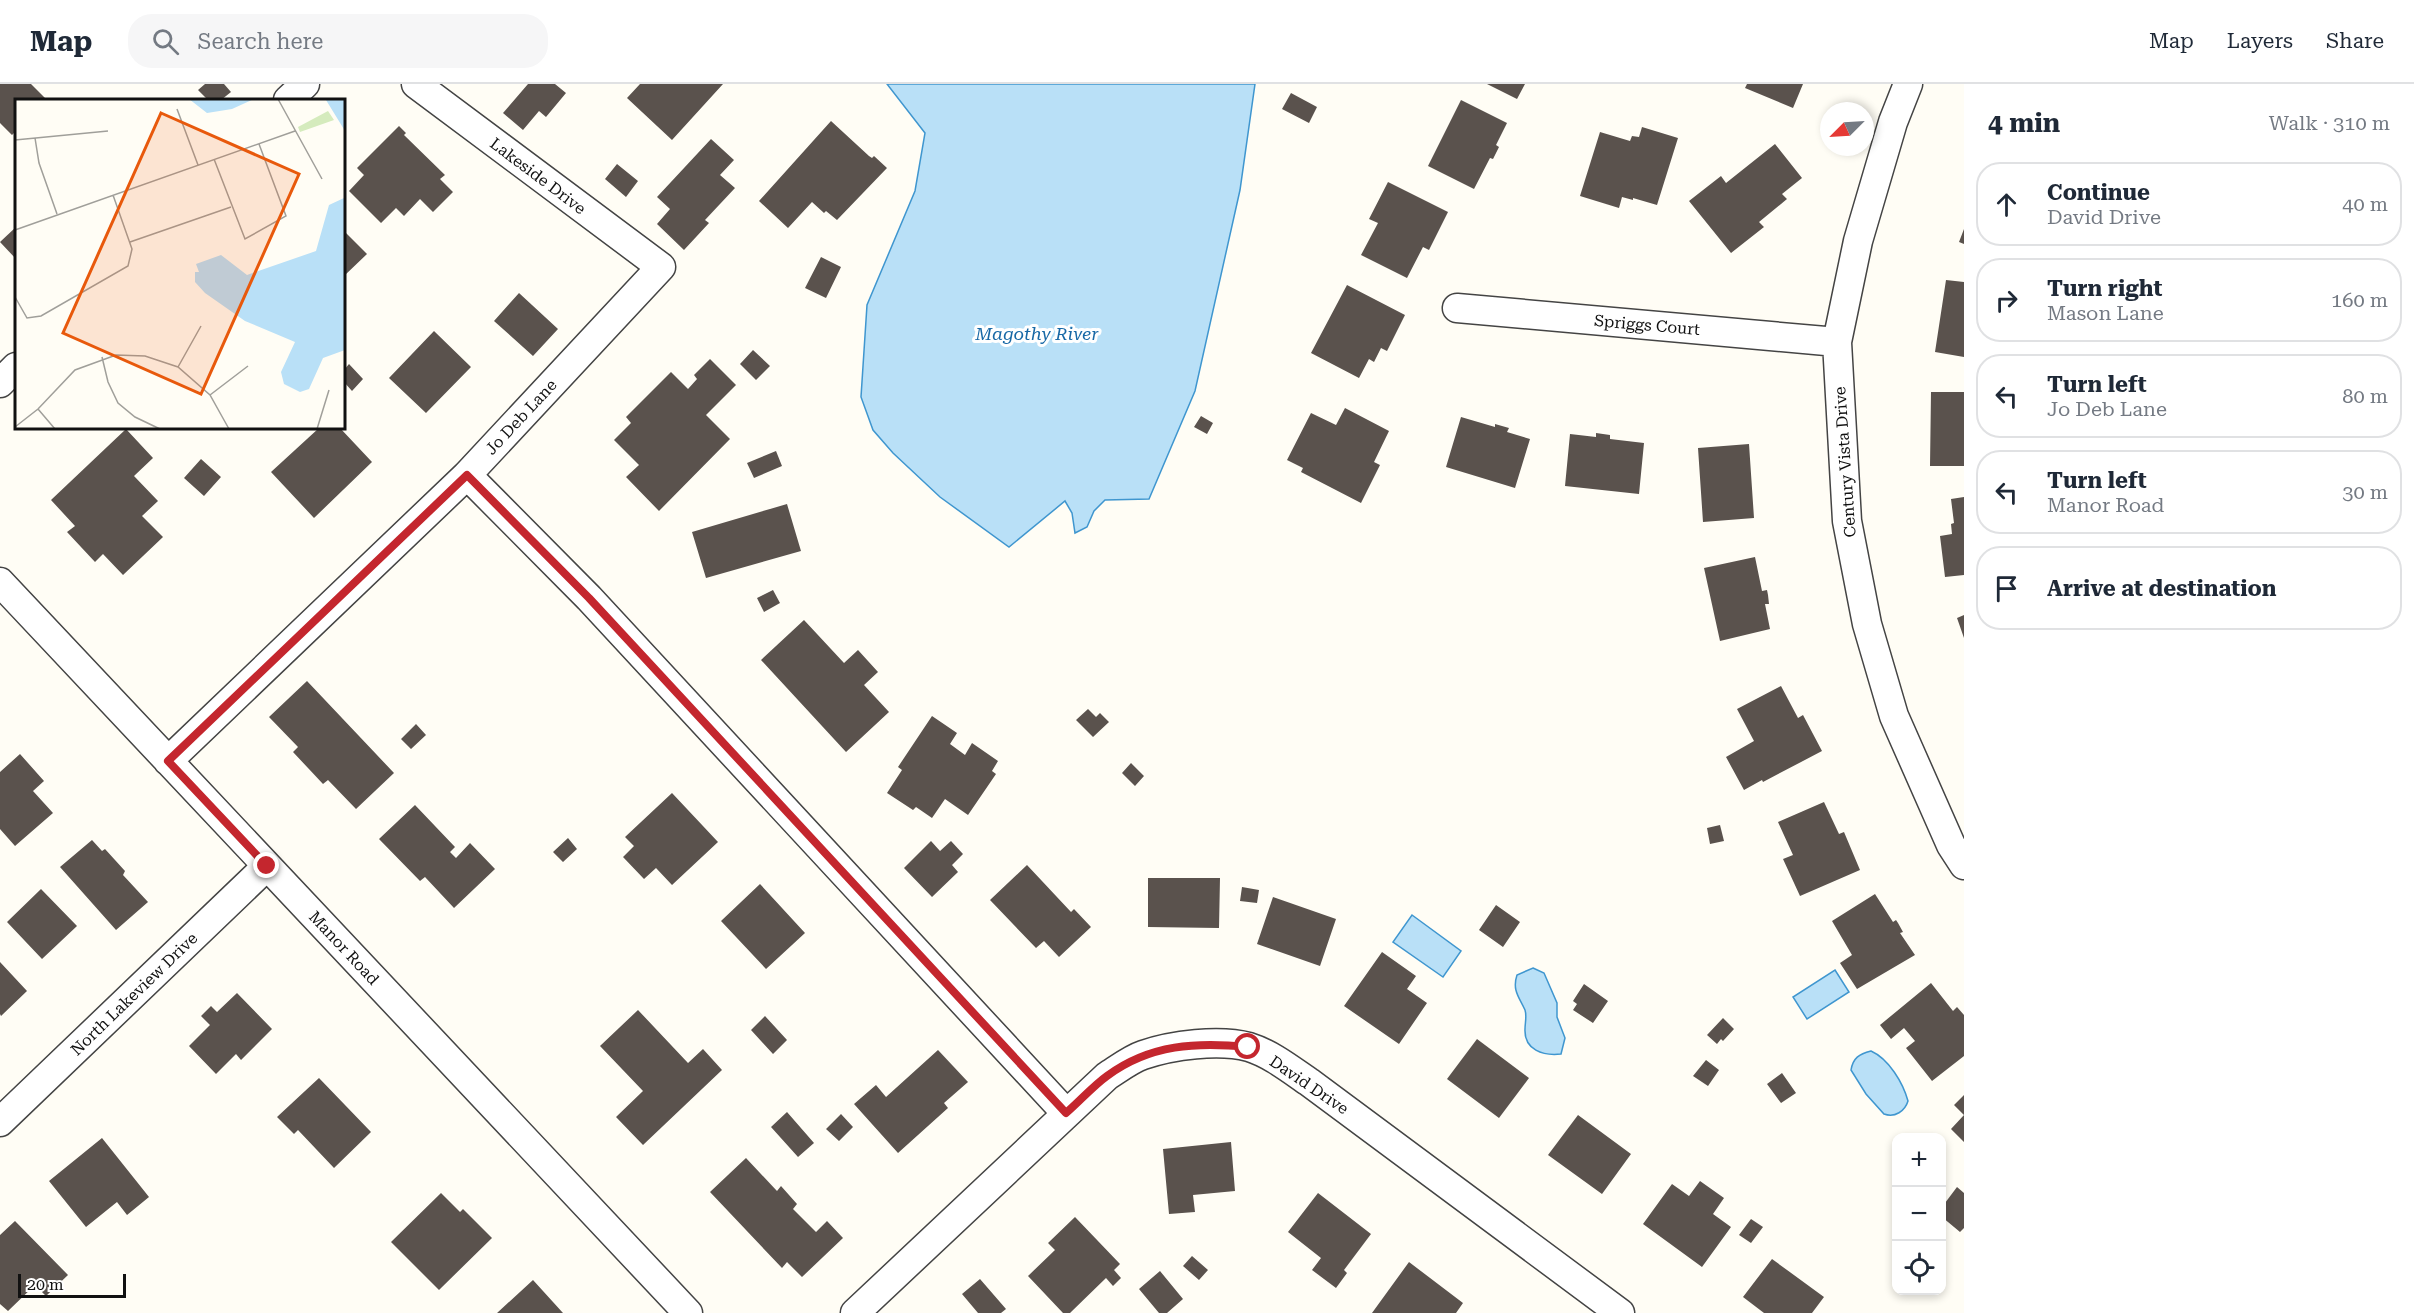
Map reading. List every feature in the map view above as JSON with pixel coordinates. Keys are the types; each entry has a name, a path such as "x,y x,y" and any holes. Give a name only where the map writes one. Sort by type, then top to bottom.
{"street":[{"path":"289,99 305,84"},
{"name":"Lakeside Drive","path":"416,84 661,267"},
{"name":"Century Vista Drive","path":"1908,84 1893,122 1858,242 1837,342 1847,521 1867,624 1894,716 1951,845 1964,865"},
{"name":"Jo Deb Lane","path":"168,761 467,475 661,267"},
{"name":"Spriggs Court","path":"1457,308 1837,342"},
{"path":"0,383 15,368"},
{"path":"467,475 589,598 1066,1113"},
{"name":"Manor Road","path":"0,582 688,1313"},
{"name":"North Lakeview Drive","path":"0,1122 267,866"},
{"name":"David Drive","path":"855,1313 1107,1076 1141,1055 1179,1046 1213,1044 1248,1047 1278,1061 1620,1313"}],"water":[{"name":"Magothy River","path":"887,84 1255,84 1240,190 1195,391 1149,499 1105,500 1094,511 1087,527 1075,533 1072,513 1065,501 1009,547 940,497 893,453 873,430 861,397 867,305 915,191 925,133"},
{"path":"1412,915 1461,951 1443,977 1393,942"},
{"path":"1533,968 1544,973 1557,1003 1557,1017 1565,1038 1561,1054 1541,1053 1531,1047 1526,1036 1526,1012 1515,985 1517,975"},
{"path":"1835,970 1849,992 1807,1019 1793,997"},
{"path":"1871,1051 1889,1066 1899,1079 1906,1094 1907,1105 1896,1114 1884,1114 1866,1094 1851,1070 1857,1057"}],"building":[{"path":"0,84 31,84 46,99 15,99 15,132 12,135 0,123"},
{"path":"205,84 224,84 231,92 222,99 207,99 198,90"},
{"path":"528,84 555,84 566,93 546,117 539,111 523,130 503,113"},
{"path":"640,84 723,84 672,140 627,98"},
{"path":"1487,84 1525,84 1517,99"},
{"path":"1747,84 1803,84 1793,108 1745,88"},
{"path":"1291,93 1317,107 1309,123 1282,109"},
{"path":"1461,100 1507,123 1496,145 1499,147 1493,159 1490,158 1474,189 1428,166"},
{"path":"831,121 869,156 872,158 874,156 887,168 837,220 826,211 824,213 812,202 788,228 759,201"},
{"path":"399,126 406,133 404,135 445,175 440,179 453,192 433,212 420,199 404,216 396,208 381,223 349,191 364,175 357,168"},
{"path":"1642,127 1678,138 1657,205 1622,197 1619,208 1580,196 1600,132 1630,141 1632,136 1639,137"},
{"path":"711,139 734,160 720,175 735,188 705,220 709,223 684,250 657,224 670,209 657,197"},
{"path":"1775,144 1802,178 1782,194 1787,199 1759,222 1764,227 1731,253 1689,201 1721,176 1726,183"},
{"path":"617,164 638,181 626,197 605,179"},
{"path":"1388,182 1448,212 1429,250 1423,247 1407,278 1361,255 1378,223 1369,219"},
{"path":"15,228 15,258 0,242"},
{"path":"1964,229 1964,244 1959,242"},
{"path":"345,232 367,254 345,275"},
{"path":"821,257 841,267 826,298 805,288"},
{"path":"1946,280 1964,282 1964,357 1935,352"},
{"path":"1347,285 1405,315 1387,351 1381,348 1374,362 1369,359 1359,378 1311,353"},
{"path":"519,293 558,329 533,356 494,321"},
{"path":"434,331 471,367 426,413 389,378"},
{"path":"753,350 770,366 756,380 740,364"},
{"path":"710,359 736,385 706,415 730,439 659,511 626,477 639,465 614,440 631,423 626,417 671,372 688,389 697,379 694,375"},
{"path":"349,364 363,379 352,391 345,383 345,369"},
{"path":"1931,392 1964,392 1964,466 1930,466"},
{"path":"1345,408 1389,431 1374,462 1380,465 1361,503 1301,472 1303,468 1287,460 1311,413 1336,425"},
{"path":"1201,416 1213,423 1207,434 1194,427"},
{"path":"1461,417 1495,427 1495,424 1509,428 1507,432 1530,439 1515,488 1446,467"},
{"path":"126,429 153,458 134,476 158,501 142,516 163,537 123,575 103,554 95,562 67,532 75,526 51,500"},
{"path":"318,429 341,429 372,462 314,518 271,472"},
{"path":"1596,433 1610,435 1610,439 1644,443 1639,494 1565,486 1570,434 1596,437"},
{"path":"1749,444 1754,518 1703,522 1698,448"},
{"path":"776,451 782,466 754,478 747,463"},
{"path":"201,459 221,477 204,496 184,478"},
{"path":"1964,497 1964,575 1945,577 1940,536 1952,534 1951,524 1954,523 1951,499"},
{"path":"787,504 801,551 706,578 692,532"},
{"path":"1755,557 1762,591 1767,590 1769,604 1765,604 1770,629 1720,641 1704,568"},
{"path":"773,590 780,603 764,612 757,598"},
{"path":"1964,615 1964,638 1957,618"},
{"path":"804,620 844,663 858,650 878,672 864,685 889,712 846,752 761,660"},
{"path":"307,681 394,773 356,809 328,780 323,784 293,752 298,747 269,717"},
{"path":"1781,686 1798,718 1803,715 1822,751 1744,790 1726,757 1754,741 1737,709"},
{"path":"1088,709 1096,717 1100,713 1109,722 1093,737 1076,720"},
{"path":"932,716 957,733 950,744 965,755 972,743 998,761 992,771 996,774 968,815 945,799 932,818 916,807 913,810 887,793 902,770 898,767"},
{"path":"416,724 426,735 411,749 401,739"},
{"path":"20,754 44,781 33,791 53,813 15,846 0,829 0,772"},
{"path":"1131,763 1144,776 1135,786 1122,773"},
{"path":"672,793 718,842 672,885 656,868 644,879 623,857 634,846 625,837"},
{"path":"1824,802 1839,834 1844,832 1860,870 1800,896 1783,859 1793,855 1778,822"},
{"path":"415,805 455,847 450,852 456,858 470,843 495,869 454,908 425,877 420,881 379,839"},
{"path":"1720,825 1724,841 1710,844 1707,828"},
{"path":"568,838 577,849 563,862 553,852"},
{"path":"92,840 102,851 105,849 125,871 123,875 148,902 116,930 60,867"},
{"path":"931,841 940,851 951,841 963,854 952,865 958,872 932,897 904,868"},
{"path":"1027,865 1071,912 1074,909 1091,927 1059,957 1044,941 1036,948 990,900"},
{"path":"1148,878 1220,878 1219,928 1148,927"},
{"path":"760,884 805,933 766,969 721,921"},
{"path":"1242,887 1259,890 1257,903 1240,901"},
{"path":"41,889 77,926 42,959 7,922"},
{"path":"1875,894 1893,922 1896,920 1898,923 1903,932 1900,933 1915,955 1857,989 1840,963 1852,955 1832,921"},
{"path":"1273,897 1336,919 1320,966 1257,944"},
{"path":"1496,905 1520,922 1503,947 1479,930"},
{"path":"1382,952 1416,976 1407,989 1427,1003 1399,1044 1344,1006"},
{"path":"0,962 27,991 1,1016 0,1014"},
{"path":"1931,983 1953,1011 1957,1007 1964,1015 1964,1056 1932,1081 1906,1048 1915,1041 1904,1028 1891,1039 1880,1025"},
{"path":"1584,984 1608,1001 1593,1023 1573,1010 1577,1004 1573,1001"},
{"path":"237,993 272,1029 241,1060 236,1054 216,1074 189,1046 210,1025 201,1016 211,1006 217,1012"},
{"path":"638,1010 688,1063 703,1049 722,1070 643,1145 616,1117 643,1091 600,1046"},
{"path":"765,1016 787,1040 773,1054 751,1030"},
{"path":"1723,1018 1734,1029 1717,1044 1707,1035"},
{"path":"1477,1039 1529,1078 1499,1118 1447,1079"},
{"path":"938,1050 968,1082 944,1103 948,1108 898,1153 854,1104 876,1085 886,1097"},
{"path":"1706,1060 1719,1070 1708,1086 1693,1076"},
{"path":"1782,1073 1796,1093 1781,1103 1767,1084"},
{"path":"319,1078 371,1132 334,1168 298,1130 294,1134 277,1117"},
{"path":"1964,1095 1964,1115 1954,1105"},
{"path":"787,1112 814,1143 798,1157 771,1127"},
{"path":"841,1114 853,1127 839,1141 826,1129"},
{"path":"1578,1115 1631,1154 1602,1194 1548,1155"},
{"path":"1964,1115 1964,1142 1951,1129"},
{"path":"102,1138 149,1197 127,1215 117,1202 86,1227 49,1181"},
{"path":"1231,1142 1235,1191 1193,1195 1195,1212 1169,1214 1163,1149"},
{"path":"746,1158 777,1191 781,1186 797,1204 793,1209 816,1232 827,1221 843,1238 802,1277 787,1262 782,1268 710,1192"},
{"path":"1700,1181 1724,1198 1713,1214 1731,1227 1702,1267 1643,1224 1672,1184 1689,1196"},
{"path":"1957,1187 1964,1193 1964,1228 1960,1232 1946,1220 1946,1202"},
{"path":"441,1193 460,1212 463,1209 492,1238 439,1290 391,1242"},
{"path":"1318,1193 1371,1234 1344,1270 1347,1273 1336,1288 1312,1270 1321,1258 1288,1232"},
{"path":"1075,1217 1120,1264 1114,1270 1121,1278 1113,1286 1106,1278 1070,1313 1063,1313 1028,1276 1055,1250 1048,1243"},
{"path":"1751,1219 1763,1227 1751,1243 1739,1235"},
{"path":"15,1221 68,1275 46,1296 35,1285 8,1311 0,1304 0,1235"},
{"path":"1192,1256 1208,1270 1199,1280 1183,1266"},
{"path":"1772,1259 1824,1297 1812,1313 1764,1313 1743,1297"},
{"path":"1409,1262 1463,1303 1456,1313 1372,1313"},
{"path":"1160,1271 1183,1299 1167,1313 1159,1313 1139,1289"},
{"path":"980,1279 1006,1309 1001,1313 978,1313 962,1294"},
{"path":"533,1280 563,1313 497,1313"}],"route":[{"path":"267,866 168,761 467,475 589,598 1066,1113 1107,1076 1141,1055 1179,1046 1213,1044 1248,1047"}]}
